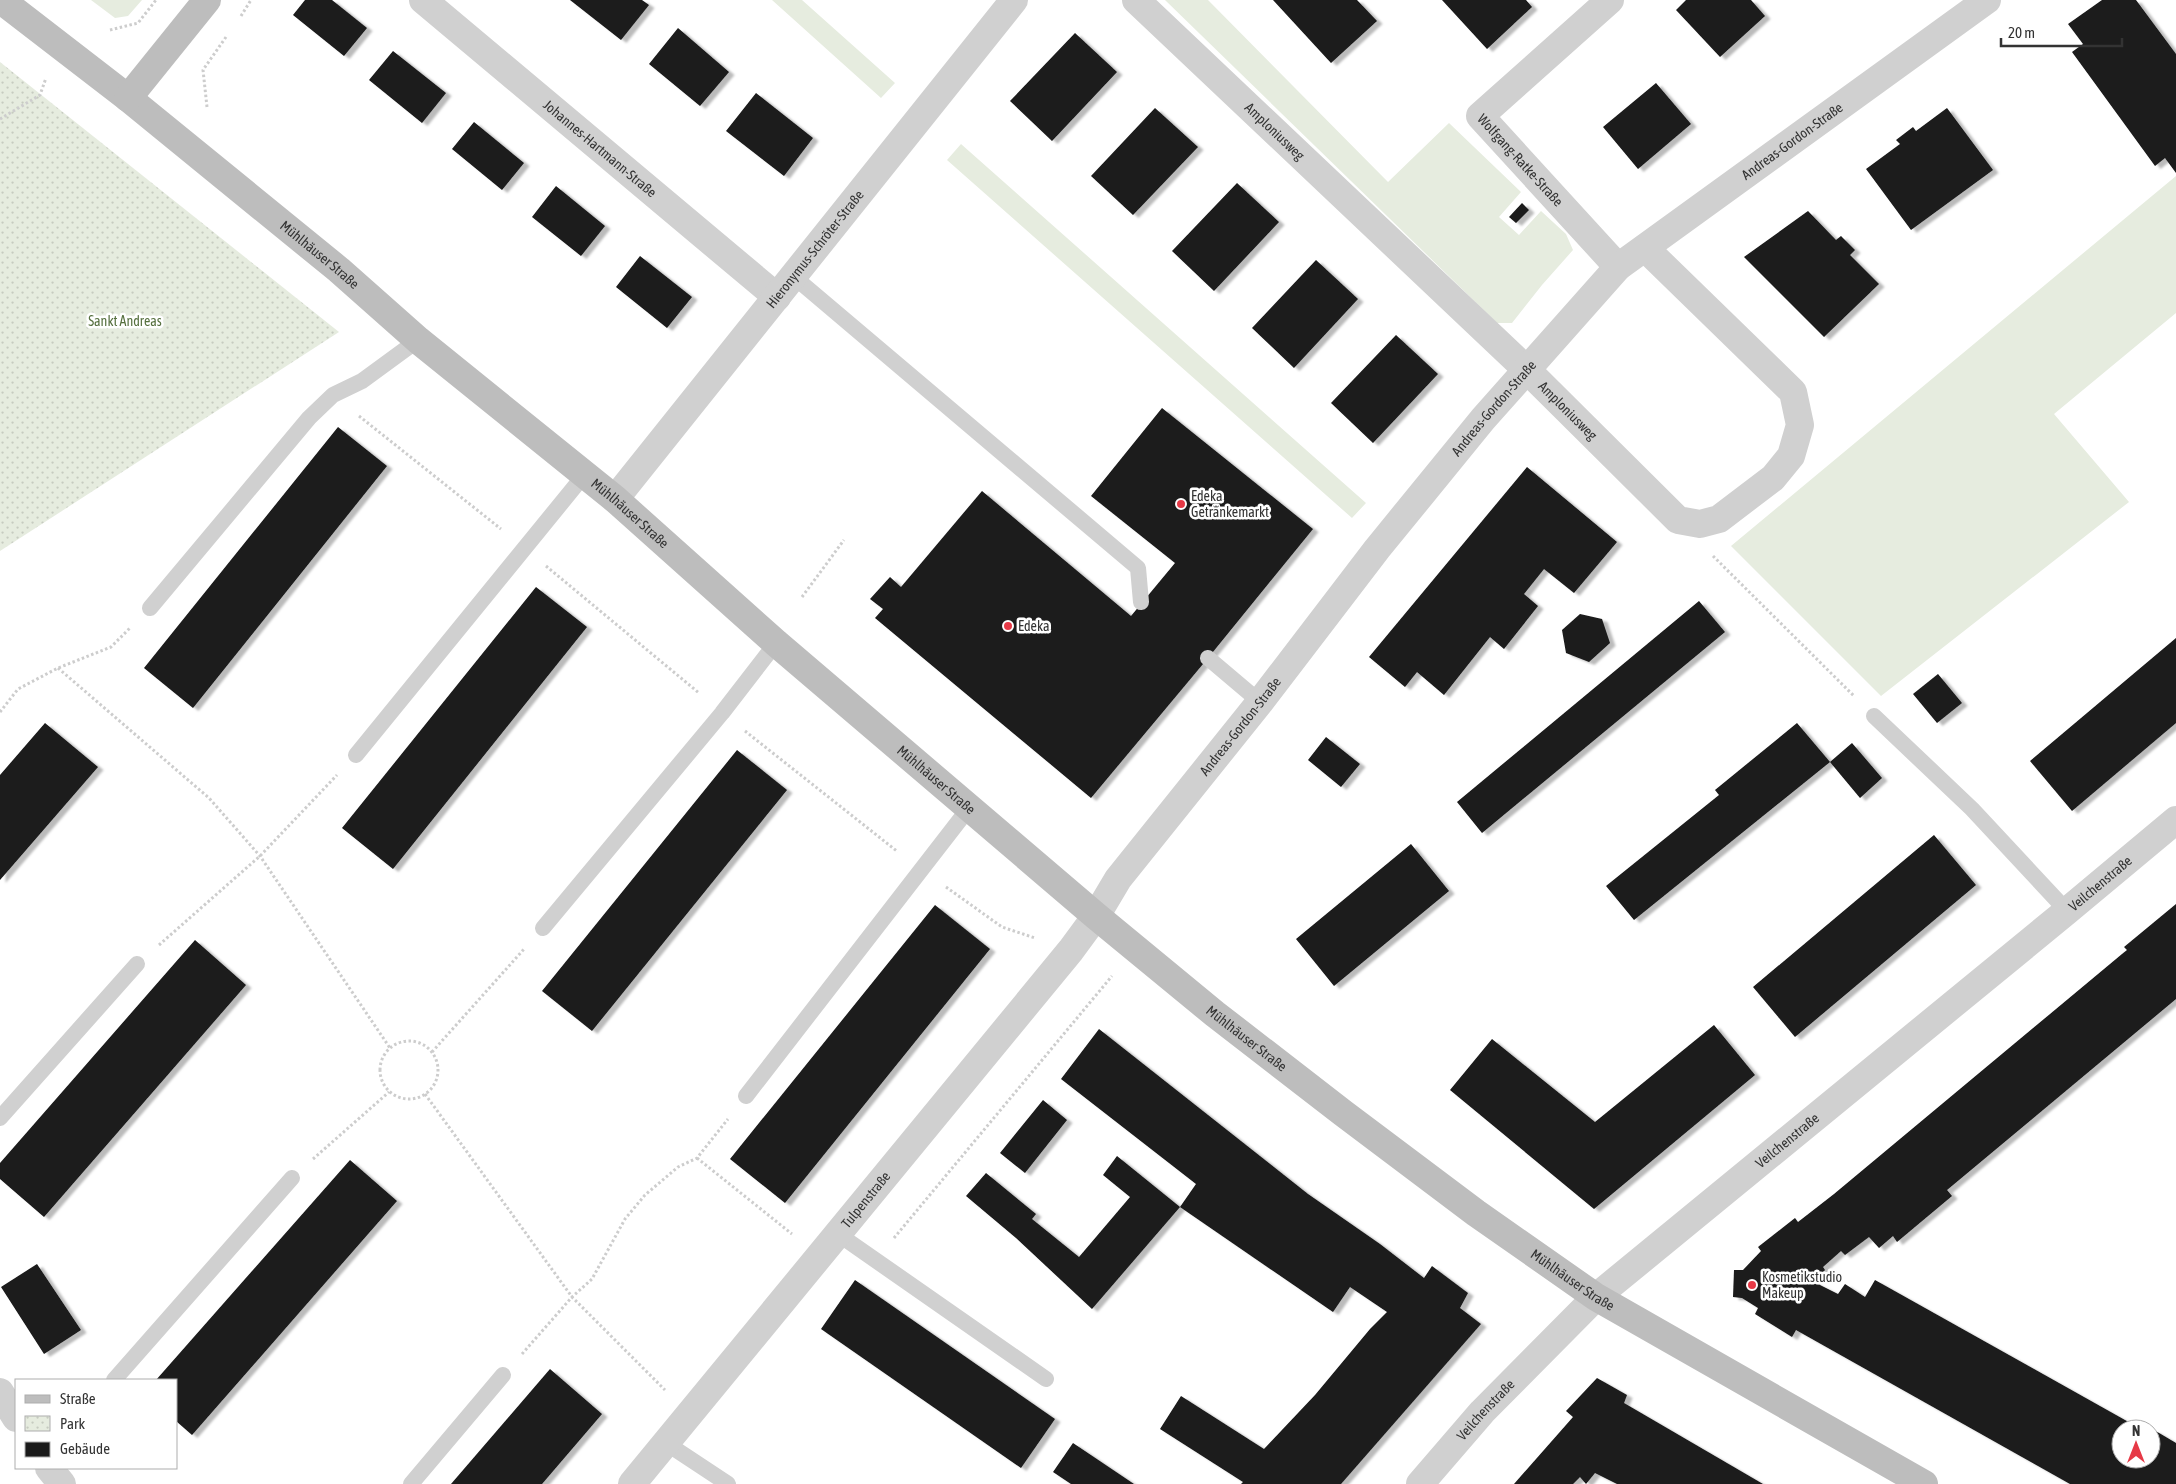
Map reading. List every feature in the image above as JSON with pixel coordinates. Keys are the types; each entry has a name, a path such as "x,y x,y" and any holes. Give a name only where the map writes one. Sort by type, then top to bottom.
{"street":[{"name":"Mühlhäuser Straße","path":"1,0 128,98 339,270 418,340 585,474 776,643 1096,916 1215,1014 1343,1113 1476,1213 1596,1297 1924,1484"},
{"path":"128,98 206,0"},
{"name":"Johannes-Hartmann-Straße","path":"423,0 785,286"},
{"name":"Hieronymus-Schröter-Straße","path":"615,499 1014,0"},
{"name":"Amploniusweg","path":"1136,0 1527,370 1678,520"},
{"name":"Wolfgang-Ratke-Straße","path":"1610,0 1480,116 1618,267"},
{"name":"Andreas-Gordon-Straße","path":"1096,916 1118,879 1260,702 1383,542 1483,419 1618,267 1987,0"},
{"path":"1645,248 1794,392 1800,425 1791,456 1772,478 1743,503 1719,519 1700,524 1678,520"},
{"name":"Veilchenstraße","path":"1420,1484 1482,1412 1596,1297 2068,911 2176,820"},
{"name":"Tulpenstraße","path":"632,1484 1071,950 1096,916"},
{"path":"0,1392 15,1416"},
{"path":"50,1469 62,1484"}],"lane":[{"path":"785,286 1138,568 1141,602"},
{"path":"150,608 309,418 333,395 362,381 418,340"},
{"path":"356,755 585,474"},
{"path":"543,928 722,713 776,643"},
{"path":"1208,658 1260,702"},
{"path":"1874,716 1972,809 2068,911"},
{"path":"746,1096 970,808"},
{"path":"0,1118 137,964"},
{"path":"115,1379 292,1178"},
{"path":"838,1234 1046,1379"},
{"path":"411,1484 503,1374"},
{"path":"666,1443 728,1484"}],"path":[{"path":"110,30 138,23 156,0"},
{"path":"235,23 251,0"},
{"path":"207,107 203,70 230,31"},
{"path":"0,119 40,95 59,43"},
{"path":"333,395 525,549 722,713 921,870 1002,927 1071,950"},
{"path":"1678,520 1874,716"},
{"path":"802,596 844,540"},
{"path":"0,712 18,689 58,668 111,647 150,608"},
{"path":"58,668 209,798 260,856 390,1048"},
{"path":"137,964 260,856 356,755"},
{"path":"432,1052 543,928"},
{"path":"861,1250 887,1247 1136,948"},
{"path":"417,1042 432,1052 438,1070 436,1079 425,1094 407,1100 389,1092 380,1078 379,1069 381,1061 390,1048 398,1043 417,1042"},
{"path":"292,1178 389,1092"},
{"path":"425,1094 572,1297 690,1414"},
{"path":"503,1374 572,1297 592,1279 625,1220 645,1195 678,1167 697,1158 746,1096"},
{"path":"697,1158 820,1255"}],"green space":[{"path":"91,0 142,0 128,16 115,18"},
{"path":"772,0 802,0 895,83 881,98"},
{"path":"1165,0 1208,0 1388,182 1449,123 1521,192 1499,217 1519,235 1541,211 1566,234 1573,250 1512,323 1497,323"},
{"name":"Sankt Andreas","path":"0,62 339,332 0,551"},
{"path":"961,144 1366,503 1352,518 947,160"},
{"path":"2176,176 2176,313 2054,414 2129,502 1881,696 1731,546"}],"building":[{"path":"305,0 332,0 367,28 344,56 293,15"},
{"path":"570,0 642,0 649,5 621,40"},
{"path":"1273,0 1357,0 1377,21 1331,63"},
{"path":"1442,0 1526,0 1532,7 1487,49"},
{"path":"1686,0 1751,0 1765,16 1720,57 1676,10"},
{"path":"2102,0 2136,0 2176,54 2176,173 2165,158 2155,166 2072,52 2083,44 2068,24"},
{"path":"678,28 729,72 700,106 649,64"},
{"path":"1075,33 1117,72 1052,141 1010,101"},
{"path":"393,51 446,93 422,123 369,80"},
{"path":"1656,83 1691,124 1638,169 1603,127"},
{"path":"756,93 813,138 784,176 726,131"},
{"path":"1155,108 1198,147 1133,215 1091,176"},
{"path":"1947,108 1993,170 1911,230 1866,169 1900,144 1896,140 1913,127 1916,131"},
{"path":"474,122 524,163 502,190 452,149"},
{"path":"1237,183 1279,222 1214,291 1172,251"},
{"path":"556,186 605,226 581,256 532,217"},
{"path":"1522,203 1529,210 1516,223 1509,217"},
{"path":"1808,211 1836,240 1841,236 1855,250 1850,255 1879,284 1824,337 1744,257"},
{"path":"640,256 692,297 667,328 616,287"},
{"path":"1316,260 1358,299 1294,368 1252,328"},
{"path":"1396,335 1438,374 1373,443 1331,403"},
{"path":"1162,408 1313,529 1091,798 875,618 883,609 870,599 890,577 901,587 982,491 1131,616 1175,563 1091,496"},
{"path":"338,427 387,466 193,708 144,668"},
{"path":"1527,467 1617,542 1574,593 1544,569 1524,594 1538,606 1504,649 1490,637 1444,695 1417,672 1405,687 1369,657"},
{"path":"536,587 587,627 393,869 342,828"},
{"path":"1699,601 1725,632 1482,833 1457,802"},
{"path":"1580,614 1602,619 1610,643 1589,662 1566,653 1562,630"},
{"path":"2176,638 2176,723 2072,811 2030,761"},
{"path":"1938,674 1962,703 1937,723 1913,694"},
{"path":"45,723 98,767 0,880 0,775"},
{"path":"1797,723 1830,762 1634,920 1606,886 1719,795 1715,790"},
{"path":"1326,737 1360,764 1341,787 1308,760"},
{"path":"1852,743 1882,778 1860,798 1830,762"},
{"path":"737,750 787,790 592,1031 542,991"},
{"path":"1934,835 1976,885 1795,1037 1753,987"},
{"path":"1411,844 1449,891 1334,986 1296,939"},
{"path":"2176,904 2176,999 1947,1190 1952,1196 1897,1242 1893,1236 1879,1248 1869,1237 1845,1255 1841,1251 1823,1267 1825,1270 1814,1282 1838,1294 1845,1284 1865,1297 1875,1280 2123,1419 2111,1419 2111,1469 2161,1469 2161,1434 2176,1443 2176,1484 2070,1484 1796,1330 1792,1337 1755,1314 1758,1308 1742,1298 1733,1297 1734,1270 1743,1270 1761,1251 1758,1247 1795,1218 1798,1222 1834,1194 2127,950 2124,947"},
{"path":"935,905 990,949 785,1203 730,1159"},
{"path":"195,940 246,985 44,1217 0,1179 0,1163"},
{"path":"1714,1025 1755,1075 1594,1209 1450,1090 1492,1039 1595,1122"},
{"path":"1099,1029 1308,1194 1380,1244 1424,1278 1432,1266 1468,1293 1460,1308 1481,1324 1341,1484 1241,1484 1243,1482 1160,1429 1181,1396 1264,1449 1315,1395 1370,1329 1387,1312 1350,1287 1333,1312 1180,1207 1196,1184 1061,1079"},
{"path":"1043,1100 1067,1120 1025,1173 1000,1153"},
{"path":"1117,1156 1180,1207 1092,1309 1016,1238 966,1196 986,1173 1036,1214 1032,1219 1079,1257 1130,1197 1103,1175"},
{"path":"350,1160 397,1201 192,1435 178,1423 178,1379 157,1379"},
{"path":"37,1264 81,1330 44,1354 1,1287"},
{"path":"855,1280 1055,1419 1021,1468 821,1329"},
{"path":"550,1369 602,1414 542,1484 451,1484"},
{"path":"1597,1378 1627,1395 1624,1403 1763,1484 1617,1484 1595,1473 1586,1484 1580,1477 1573,1484 1514,1484 1573,1417 1566,1411"},
{"path":"1073,1443 1134,1484 1071,1484 1053,1472"}],"place":[{"name":"Edeka Getränkemarkt","path":"1181,504"},
{"name":"Edeka","path":"1008,626"},
{"name":"Kosmetikstudio Makeup","path":"1752,1285"}]}
